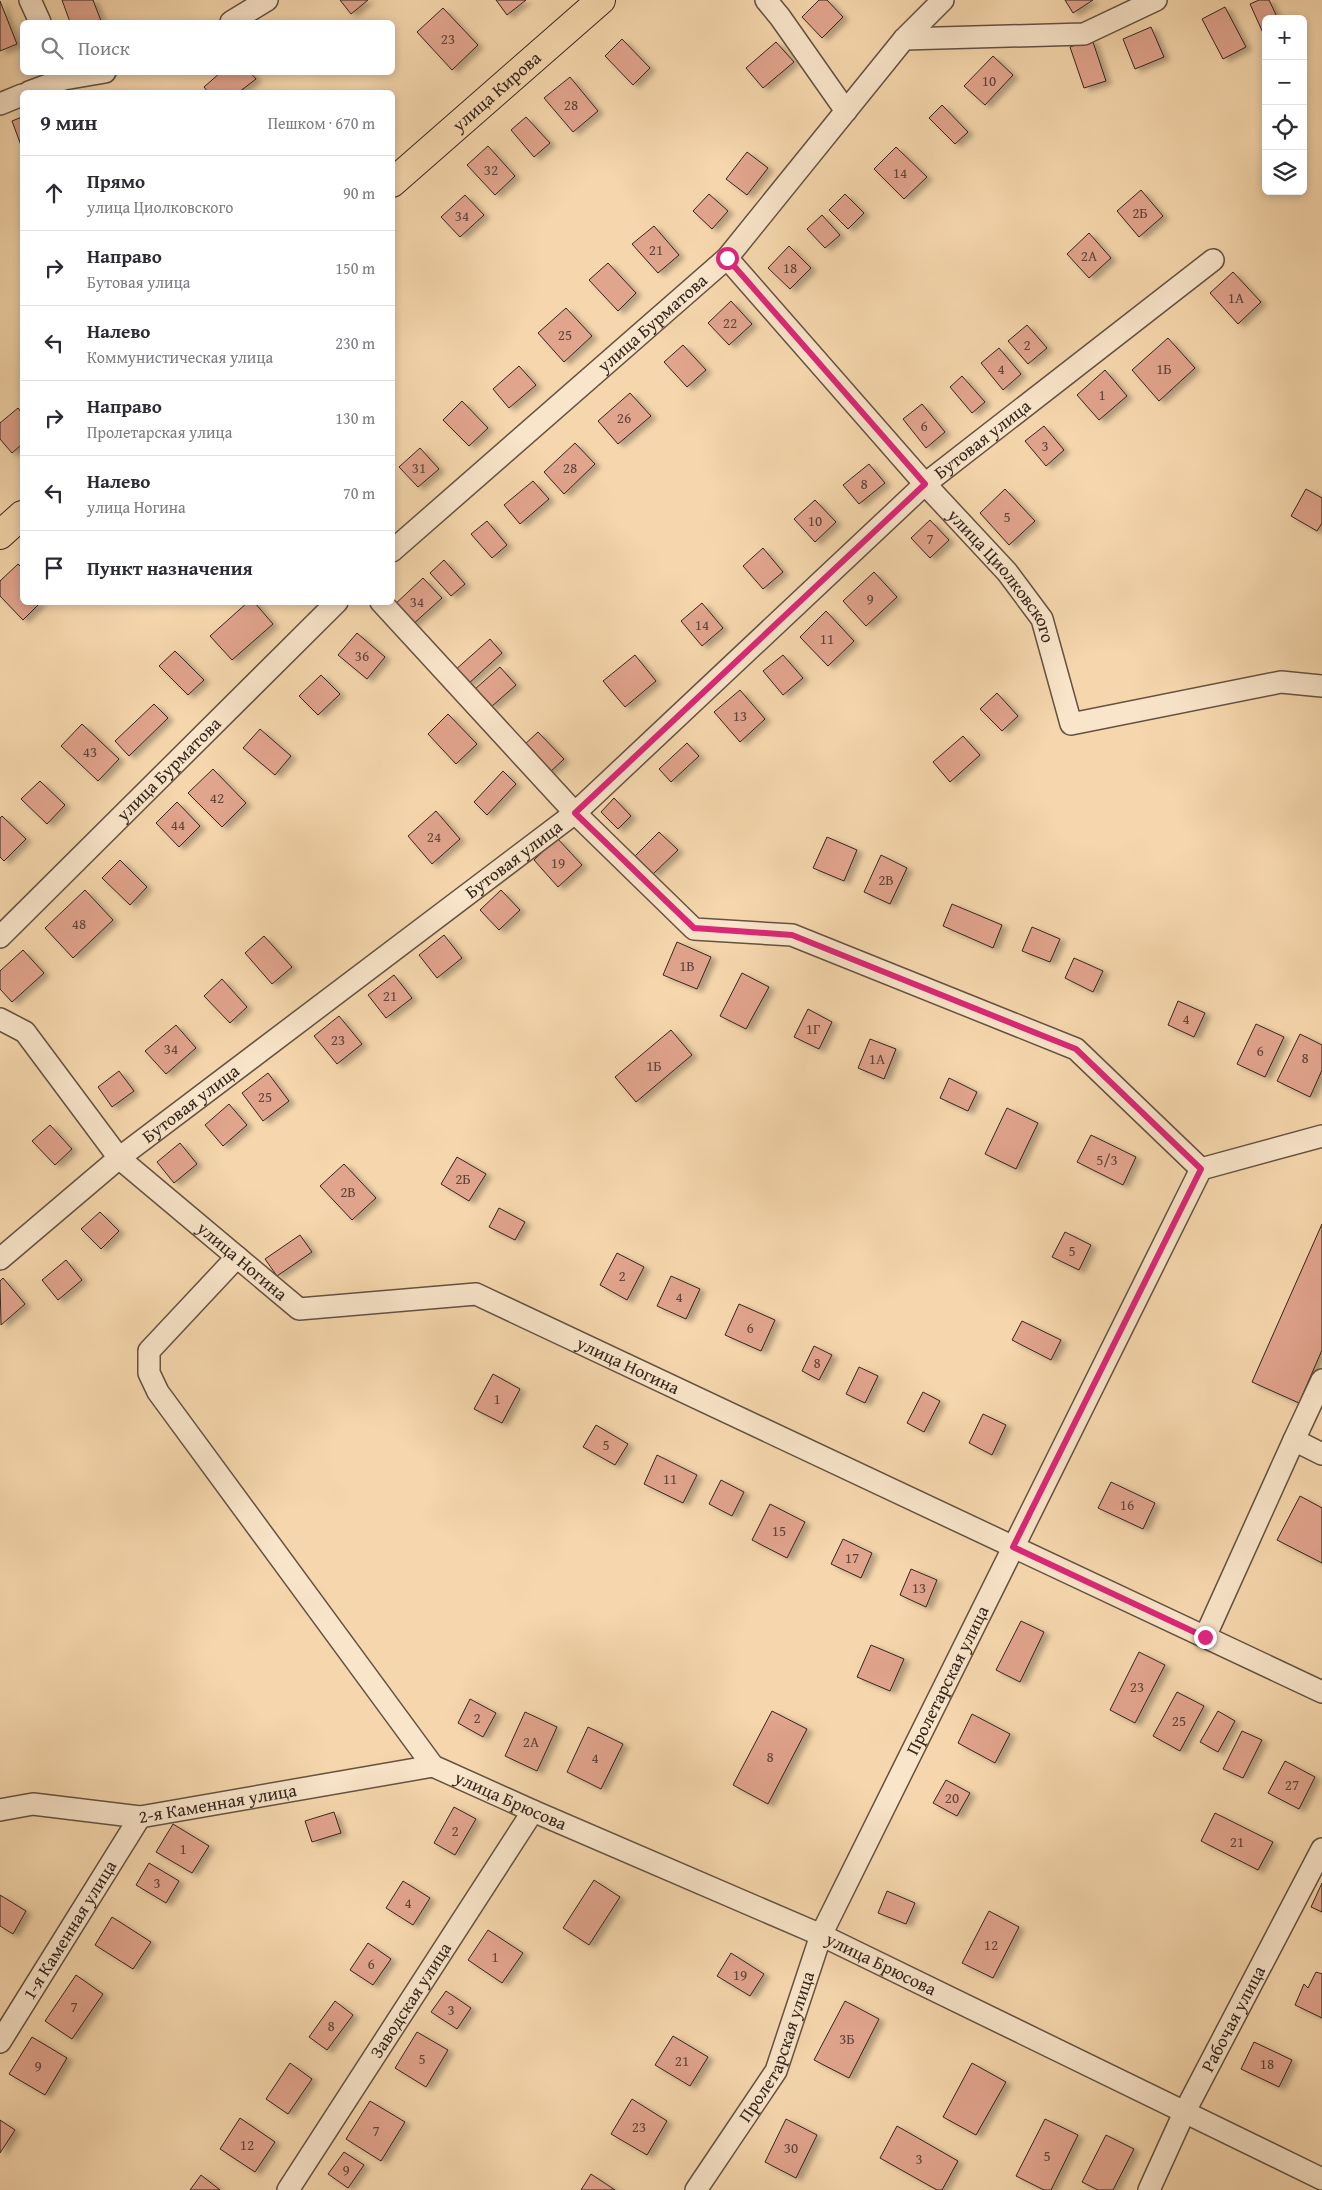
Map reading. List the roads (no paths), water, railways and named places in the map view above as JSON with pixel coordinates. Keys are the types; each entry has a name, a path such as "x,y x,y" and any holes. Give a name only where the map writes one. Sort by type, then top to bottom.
{"main road":[{"name":"улица Кирова","path":"395,180 601,0"},
{"path":"0,535 20,517"}],"street":[{"path":"30,0 39,20"},
{"path":"234,20 267,0"},
{"path":"766,0 780,16 846,111"},
{"name":"улица Бурматова","path":"395,548 727,258 904,39 943,0"},
{"path":"904,39 1084,34 1156,0"},
{"path":"36,90 92,75"},
{"path":"0,104 20,96"},
{"name":"улица Циолковского","path":"727,258 925,484 1007,572 1042,620 1071,724 1281,682 1322,686"},
{"name":"Бутовая улица","path":"0,1259 119,1158 575,813 925,484 1213,260"},
{"name":"улица Бурматова","path":"0,937 333,605"},
{"path":"384,605 575,813 694,928 792,935 1076,1049 1201,1169 1322,1136"},
{"name":"улица Ногина","path":"0,1019 25,1032 119,1158 299,1309 476,1294 1322,1692"},
{"name":"Пролетарская улица","path":"696,2190 776,2071 820,1935 1201,1169"},
{"path":"237,1257 149,1351 149,1373 158,1392 433,1766"},
{"path":"1205,1637 1322,1380"},
{"path":"1294,1440 1322,1454"},
{"name":"улица Брюсова","path":"433,1766 820,1935 1322,2179"},
{"name":"2-я Каменная улица","path":"0,1810 33,1804 140,1817 433,1766"},
{"name":"Заводская улица","path":"288,2190 533,1811"},
{"name":"1-я Каменная улица","path":"0,2042 140,1817"},
{"name":"Рабочая улица","path":"1149,2190 1184,2113 1322,1849"}]}
